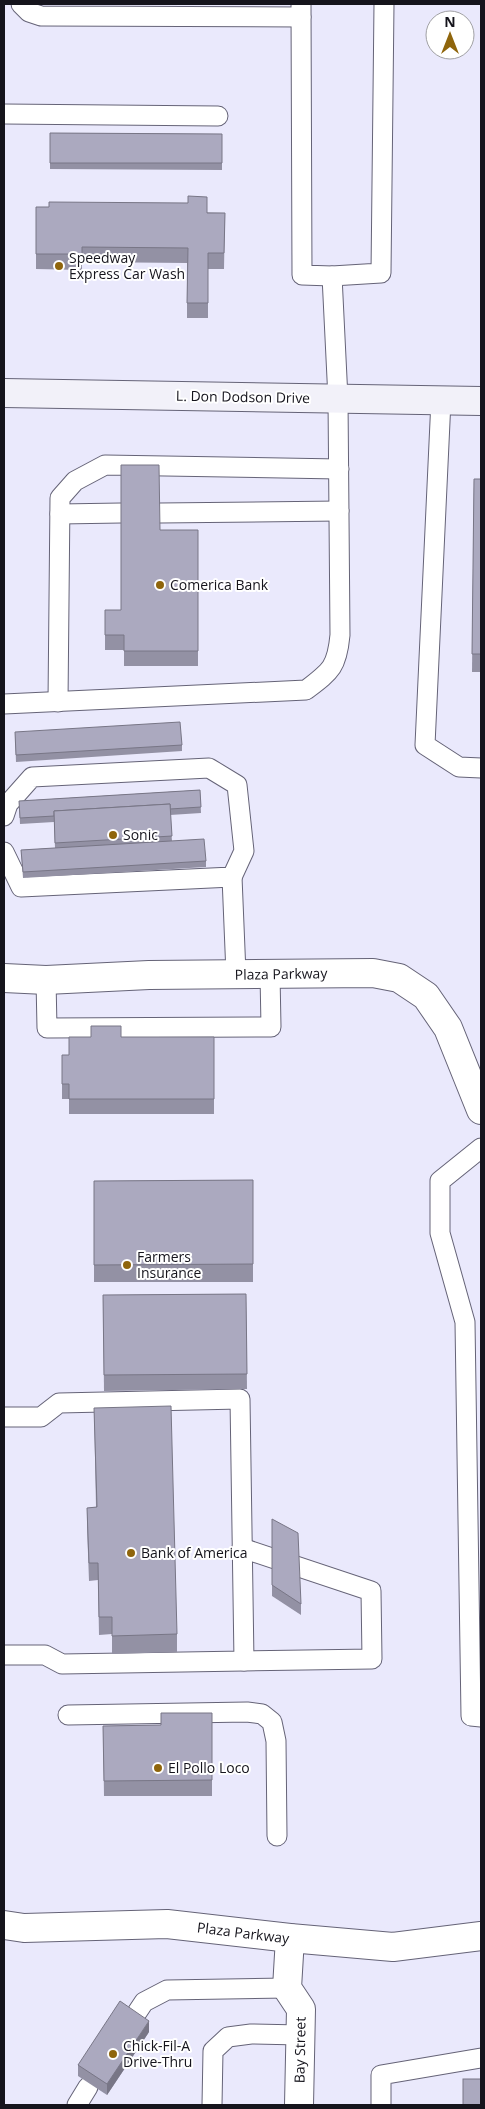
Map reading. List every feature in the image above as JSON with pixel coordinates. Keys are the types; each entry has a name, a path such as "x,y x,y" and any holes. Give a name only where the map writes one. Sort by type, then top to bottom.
{"street":[{"name":"L. Don Dodson Drive","path":"4,393 481,401"},
{"name":"Plaza Parkway","path":"4,978 46,980 236,974 373,973 400,978 426,996 448,1028 474,1071 481,1110"},
{"name":"Plaza Parkway","path":"4,1925 24,1928 167,1924 393,1947 481,1936"},
{"path":"287,1988 290,1938"},
{"name":"Bay Street","path":"287,1988 300,2009 299,2105"}],"lane":[{"path":"21,4 29,12 41,16 301,10 302,275 332,276 381,273 384,4"},
{"path":"4,114 218,116"},
{"path":"4,704 306,690 329,672 338,654 340,635 338,399 332,276"},
{"path":"441,400 425,745 458,767 481,768"},
{"path":"58,702 60,506 75,481 105,465 339,469"},
{"path":"60,506 122,513"},
{"path":"160,513 339,511"},
{"path":"4,816 8,804 32,777 209,768 237,785 244,851 232,877 236,974"},
{"path":"4,852 21,887 232,877"},
{"path":"46,980 47,1028 271,1027 270,974"},
{"path":"481,1148 440,1181 440,1233 473,1322 471,1716 481,1717"},
{"path":"4,1417 41,1417 59,1403 240,1399 244,1661"},
{"path":"4,1655 45,1655 62,1664 372,1659 371,1591 242,1548"},
{"path":"68,1715 247,1712 262,1714 272,1722 276,1741 277,1836"},
{"path":"132,2020 144,2002 167,1990 287,1988"},
{"path":"212,2105 213,2051 228,2037 251,2034 300,2035"},
{"path":"381,2105 381,2075 481,2058"},
{"path":"78,2105 88,2087"}],"building":[{"path":"50,133 222,134 222,163 50,163"},
{"name":"Speedway Express Car Wash","path":"188,196 207,197 207,213 225,213 224,253 208,253 208,303 187,303 188,248 82,247 82,254 36,254 36,207 49,207 49,202 188,203"},
{"name":"Comerica Bank","path":"121,465 159,465 160,530 198,530 198,651 124,651 124,635 105,635 105,610 121,610"},
{"path":"474,479 481,479 481,654 472,654"},
{"path":"180,722 182,745 16,755 15,732"},
{"path":"200,790 201,807 170,809 170,804 54,811 54,816 20,818 19,801"},
{"name":"Sonic","path":"170,804 172,836 55,843 54,811"},
{"path":"204,839 206,861 23,872 21,850"},
{"path":"91,1026 121,1026 121,1037 214,1037 214,1099 69,1099 69,1084 62,1084 62,1055 69,1055 69,1037 91,1037"},
{"path":"253,1180 253,1264 94,1265 94,1181"},
{"path":"246,1294 247,1374 104,1375 103,1295"},
{"name":"Bank of America","path":"171,1406 177,1634 112,1636 112,1617 99,1617 98,1563 89,1563 87,1508 97,1507 94,1408"},
{"path":"272,1519 298,1533 301,1604 272,1585"},
{"name":"El Pollo Loco","path":"161,1713 212,1713 212,1780 104,1781 103,1726 161,1725"},
{"name":"Chick-Fil-A Drive-Thru","path":"120,2001 149,2021 107,2084 78,2065"},
{"path":"463,2079 481,2079 481,2105 463,2105"}],"place":[{"name":"Speedway Express Car Wash","path":"59,266"},
{"name":"Comerica Bank","path":"160,585"},
{"name":"Sonic","path":"113,835"},
{"name":"Farmers Insurance","path":"127,1265"},
{"name":"Bank of America","path":"131,1553"},
{"name":"El Pollo Loco","path":"158,1768"},
{"name":"Chick-Fil-A Drive-Thru","path":"113,2054"}]}
